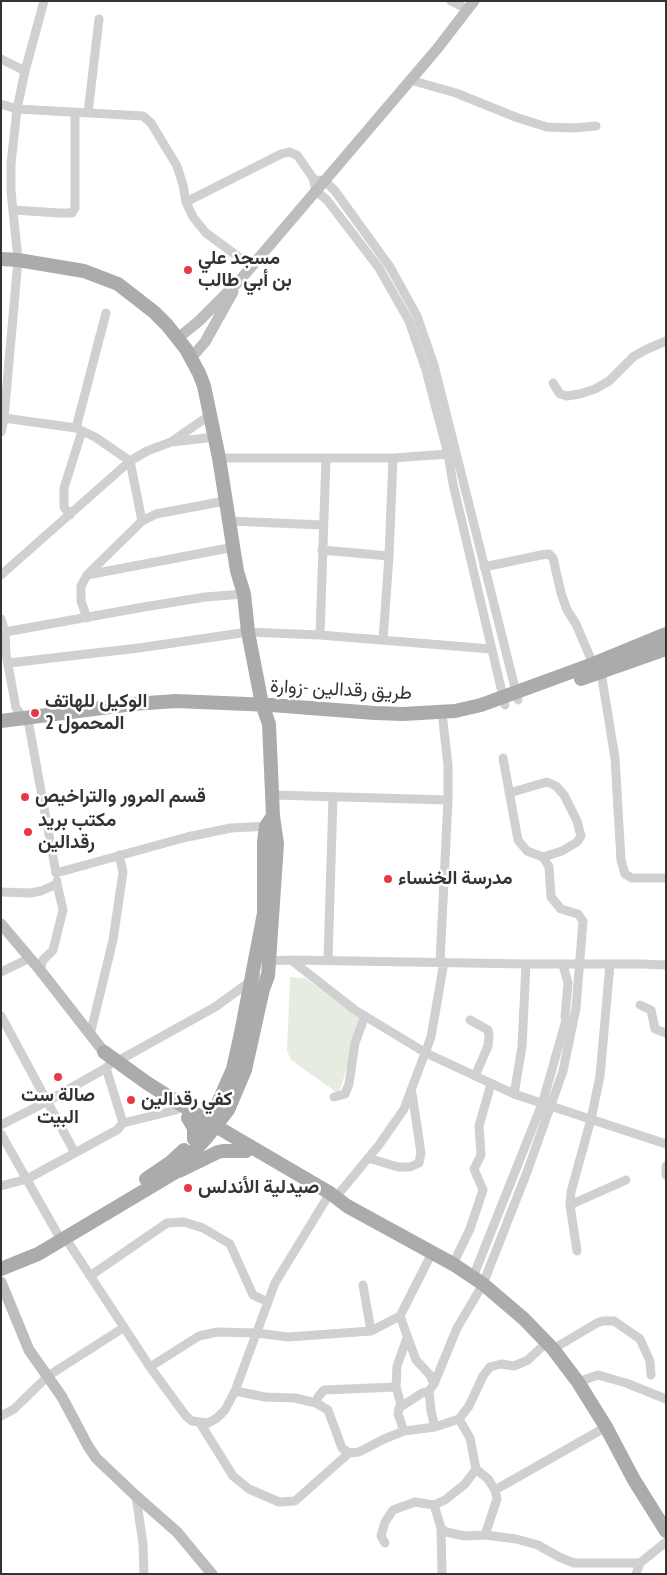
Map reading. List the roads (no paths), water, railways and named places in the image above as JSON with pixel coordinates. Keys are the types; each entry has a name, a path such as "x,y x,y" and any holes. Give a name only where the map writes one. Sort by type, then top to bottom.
{"main road":[{"path":"1,259 84,271 109,280 125,289 154,312 178,338 191,358 204,386 219,458 237,570 244,594 248,632 269,724 272,795 271,823 277,844 273,920 262,961 252,981 233,1069 209,1127 157,1173 38,1254 1,1269"},
{"name":"طريق رقدالين -زوارة","path":"597,668 666,634"},
{"name":"طريق رقدالين -زوارة","path":"264,708 398,723 443,721 466,717 510,698 597,668 666,649"},
{"name":"طريق رقدالين -زوارة","path":"1,721 25,722 196,707 435,713 467,709 510,698"},
{"name":"طريق رقدالين -زوارة","path":"1,729 25,722"},
{"path":"174,1173 235,1097 245,1070 262,989 268,976 262,961"},
{"path":"109,1061 246,1151 335,1198"},
{"path":"109,1061 155,1099 209,1127 453,1264 478,1280 524,1319 550,1346 578,1382 606,1427 634,1480 666,1531"},
{"path":"182,1114 194,1128 194,1139"},
{"path":"1,1259 62,1236 174,1173 218,1152 246,1151"}],"street":[{"path":"1,430 4,418 18,260 12,199 11,164 17,109 24,71 44,1"},
{"path":"178,338 199,322 240,280 410,80 471,5 451,1"},
{"path":"88,113 99,19"},
{"path":"1,59 24,71"},
{"path":"410,80 456,93 518,118 547,127 573,128 596,126"},
{"path":"1,104 17,109 142,116 151,123 177,166 186,202 194,217 206,233 251,266"},
{"path":"13,210 72,213 75,208 75,113"},
{"path":"186,202 281,154 289,152 297,155 313,178 316,191 327,200 379,268 409,321 426,370 448,454 452,484 491,649 510,698"},
{"path":"313,178 325,181 335,191 390,267 417,316 434,365 484,567 510,698"},
{"path":"327,200 335,191"},
{"path":"1,198 12,199"},
{"path":"191,358 205,342 240,280"},
{"path":"70,514 64,507 64,488 106,313"},
{"path":"553,383 560,394 567,396 595,389 609,381 634,357 666,341"},
{"path":"171,442 210,415"},
{"path":"4,418 79,430 95,437 130,461 142,522"},
{"path":"1,575 130,461 147,451 171,442 214,437"},
{"path":"219,458 393,458 448,454"},
{"path":"320,635 326,458"},
{"path":"383,640 393,458"},
{"path":"86,618 81,586 87,575 142,522 156,514 225,501"},
{"path":"229,522 323,525"},
{"path":"87,575 234,547"},
{"path":"322,550 389,556"},
{"path":"484,567 541,555 549,554 553,558 567,610 576,624 597,668 614,758 621,860 625,874 632,878 666,878"},
{"path":"5,632 205,598 244,594"},
{"path":"1,619 5,632 5,657 16,708 25,722 63,910 53,950 43,960 40,970"},
{"path":"5,657 139,648 248,632 320,635 491,649"},
{"path":"1,1134 62,1236 123,1328 186,1416 192,1421 200,1423 208,1423 217,1418 225,1410 235,1391 275,1283 335,1198 368,1158 404,1109 426,1053 431,1037 442,962 449,773 443,721"},
{"path":"502,758 518,840 526,851 543,857 562,851 577,842 581,836 577,821 564,795 556,786 547,782 509,793"},
{"path":"272,795 448,800"},
{"path":"328,960 333,797"},
{"path":"56,873 187,836 271,823"},
{"path":"90,1035 113,940 123,872 119,855"},
{"path":"543,857 549,867 552,897 561,909 578,914 583,921 574,1021 563,1071 546,1106"},
{"path":"1,892 30,893 41,891 57,884"},
{"path":"1,924 40,970 109,1061 123,1123"},
{"path":"1,972 30,958"},
{"path":"291,960 365,1016 426,1053 514,1094 666,1144"},
{"path":"262,961 328,960 563,965 642,964 666,966"},
{"path":"514,1094 522,1047 526,964"},
{"path":"578,1251 570,1205 571,1192 591,1119 600,1076 610,964"},
{"path":"404,1431 398,1410 401,1405 432,1388 527,1172 546,1106 566,1020 568,983 563,965"},
{"path":"1,1125 48,1102 109,1061 215,1007 252,981 268,976"},
{"path":"640,1005 651,1010 655,1029 666,1033"},
{"path":"1,1016 75,1153"},
{"path":"334,1097 345,1094 349,1084 355,1043 365,1016"},
{"path":"470,1020 488,1030 489,1035 488,1046 475,1076"},
{"path":"453,1264 470,1229 483,1190 474,1169 481,1155 479,1126 490,1084"},
{"path":"368,1158 398,1167 410,1167 419,1163 421,1152 411,1090"},
{"path":"1,1186 27,1179 116,1130 123,1123 182,1114"},
{"path":"666,1166 666,1175"},
{"path":"570,1205 626,1180"},
{"path":"90,1276 167,1223 184,1222 203,1228 230,1244 253,1295 268,1302"},
{"path":"150,1367 199,1336 217,1332 257,1333 288,1337 371,1331 400,1316 432,1253"},
{"path":"1,1282 29,1350 62,1397 77,1429 92,1452 136,1496 177,1532 212,1574"},
{"path":"363,1285 371,1331"},
{"path":"400,1316 416,1360 430,1375 432,1388 431,1411 435,1426"},
{"path":"200,1423 233,1476 249,1489 279,1502 294,1501 349,1453 359,1452 404,1431 435,1426 459,1419 469,1406 483,1376 490,1367 500,1364 514,1366 603,1320 614,1320 640,1339 650,1361 651,1375"},
{"path":"1,1416 14,1409 48,1376 123,1328"},
{"path":"401,1405 396,1387 397,1366 407,1338"},
{"path":"578,1382 598,1375 626,1383 666,1399"},
{"path":"316,1403 318,1396 324,1390 396,1387"},
{"path":"235,1391 295,1398 316,1403 328,1410 342,1448 349,1453"},
{"path":"459,1419 470,1438 476,1469 488,1479 495,1490 497,1499 486,1535"},
{"path":"495,1490 606,1427"},
{"path":"385,1543 381,1536 385,1522 393,1510 415,1502 434,1505 445,1500 465,1484 476,1469"},
{"path":"136,1496 143,1544 144,1574"},
{"path":"434,1505 441,1528 442,1574"},
{"path":"441,1528 446,1532 465,1536 486,1535 516,1539 538,1545 559,1557 574,1562 640,1563"},
{"path":"636,1574 640,1563 666,1542"}],"place":[{"name":"مسجد علي بن أبي طالب","path":"188,270"},
{"name":"الوكيل للهاتف المحمول 2","path":"35,713"},
{"name":"قسم المرور والتراخيص","path":"25,797"},
{"name":"مكتب بريد رقدالين","path":"28,832"},
{"name":"مدرسة الخنساء","path":"388,879"},
{"name":"صالة ست البيت","path":"58,1077"},
{"name":"كفي رقدالين","path":"131,1100"},
{"name":"صيدلية الأندلس","path":"188,1188"}]}
